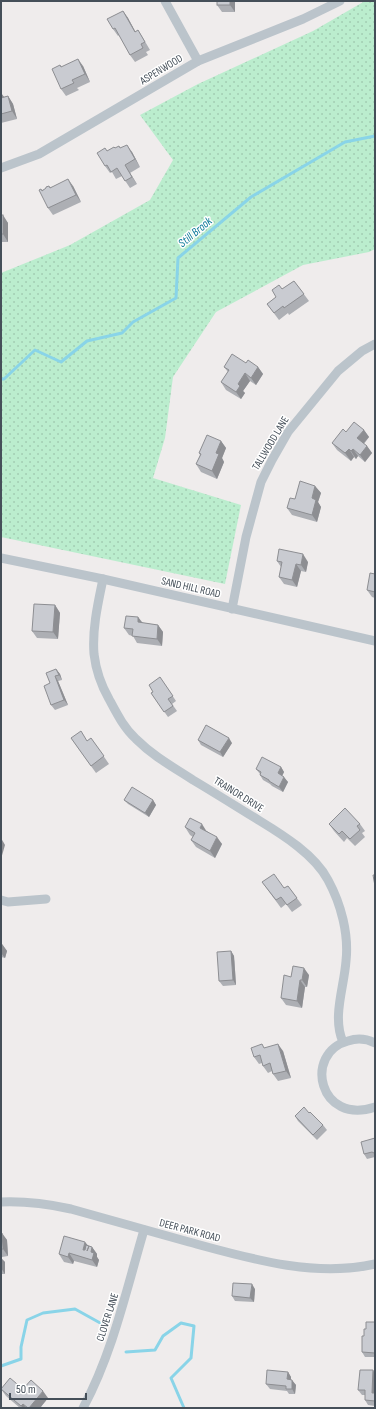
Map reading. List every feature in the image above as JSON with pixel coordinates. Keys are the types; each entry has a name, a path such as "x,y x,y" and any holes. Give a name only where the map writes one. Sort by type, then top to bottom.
{"street":[{"path":"165,1 198,61"},
{"name":"ASPENWOOD","path":"1,168 39,154 198,61 303,19 340,1"},
{"name":"TALLWOOD LANE","path":"232,609 246,537 261,482 272,460 288,432 338,371 362,351 375,344"},
{"name":"SAND HILL ROAD","path":"1,558 103,579 375,641"},
{"name":"TRAINOR DRIVE","path":"103,579 96,614 94,653 96,670 101,684 120,719 135,738 153,755 274,830 317,865 328,879 343,918 346,942 346,961 340,996 339,1022 339,1033 344,1042"},
{"path":"1,900 8,902 46,899"},
{"path":"375,1043 363,1039 353,1039 344,1042 334,1048 326,1057 322,1068 322,1080 325,1091 332,1100 341,1107 352,1111 364,1111 375,1107"},
{"name":"DEER PARK ROAD","path":"1,1202 15,1201 56,1206 219,1250 287,1265 318,1268 340,1268 375,1264"},
{"name":"CLOVER LANE","path":"82,1408 90,1394 110,1347 126,1299 144,1230"}],"green space":[{"path":"365,1 375,1 375,249 369,252 303,265 216,312 173,377 165,438 153,478 241,505 225,584 1,537 1,273 70,245 150,200 173,160 140,115 198,84 313,31"}],"building":[{"path":"217,1 230,1 230,5 217,5"},
{"path":"123,11 135,32 138,30 145,42 141,44 143,48 130,55 115,28 113,29 107,19"},
{"path":"78,59 85,74 72,80 74,83 61,89 52,69 60,65 61,67"},
{"path":"8,96 12,111 1,114 1,98"},
{"path":"127,145 135,159 125,165 132,177 125,181 117,168 111,172 107,165 105,166 97,153 105,148 107,151 114,147 119,146 120,148"},
{"path":"68,179 76,195 48,208 39,190 41,189 42,191 49,186 50,188"},
{"path":"1,215 3,215 3,234 1,234"},
{"path":"294,281 304,294 274,313 267,304 276,297 272,290 279,285 282,289"},
{"path":"232,354 246,363 248,360 258,367 251,378 245,373 238,384 240,386 236,392 221,382 229,370 224,367"},
{"path":"354,422 364,430 357,438 367,446 360,455 353,449 351,451 349,449 345,453 332,443 343,429 346,432"},
{"path":"207,435 221,441 216,453 219,454 212,471 196,464"},
{"path":"300,481 315,486 312,498 316,500 312,515 287,508 290,498 295,499"},
{"path":"279,549 303,554 301,565 296,564 292,580 279,577 282,562 277,561"},
{"path":"370,573 375,574 375,592 367,590"},
{"path":"34,604 55,605 53,632 32,631"},
{"path":"126,616 138,617 138,622 158,625 157,639 132,636 133,629 124,628"},
{"path":"56,669 59,675 55,676 64,700 51,705 44,686 50,683 46,673"},
{"path":"160,677 173,696 168,699 173,706 164,712 151,693 153,692 149,685"},
{"path":"206,725 229,738 220,752 198,740"},
{"path":"81,731 87,741 91,738 104,756 91,766 71,738"},
{"path":"262,757 281,767 278,773 284,777 279,787 260,775 261,772 256,769"},
{"path":"132,787 153,800 145,813 124,800"},
{"path":"345,808 360,824 357,826 360,830 350,839 342,831 339,834 329,824"},
{"path":"190,818 202,824 200,828 217,837 210,851 191,840 195,833 185,827"},
{"path":"274,874 284,888 288,886 297,898 287,905 281,897 276,900 262,882"},
{"path":"373,875 375,875 375,886"},
{"path":"231,951 233,980 219,981 217,952"},
{"path":"293,966 304,968 302,980 300,980 297,1001 281,998 284,975 291,977"},
{"path":"262,1044 264,1048 278,1044 286,1071 273,1074 270,1063 263,1066 260,1055 254,1057 251,1048"},
{"path":"304,1107 323,1125 313,1135 295,1116"},
{"path":"375,1138 375,1153 372,1152 364,1154 361,1142"},
{"path":"2,1233 3,1249 1,1249"},
{"path":"64,1236 85,1242 83,1250 85,1250 86,1245 92,1247 91,1252 94,1253 92,1260 69,1253 68,1257 59,1254"},
{"path":"233,1283 252,1284 250,1298 232,1296"},
{"path":"366,1322 375,1322 375,1353 362,1352 362,1336 364,1336 364,1329 366,1329"},
{"path":"267,1370 288,1372 287,1379 292,1380 292,1389 286,1389 286,1386 266,1384"},
{"path":"360,1370 373,1370 372,1393 375,1393 375,1401 365,1400 365,1390 358,1390"},
{"path":"10,1378 23,1389 31,1380 43,1391 29,1408 23,1404 21,1406 1,1389"}],"waterway":[{"name":"Still Brook","path":"1,379 4,379 35,350 61,362 87,341 122,333 133,322 176,298 178,258 251,197 345,142 375,136"},
{"path":"1,1366 21,1359 21,1347 27,1320 43,1313 75,1309 102,1324"},
{"path":"126,1352 155,1350 163,1336 181,1323 194,1326 191,1358 171,1378 184,1408"}]}
